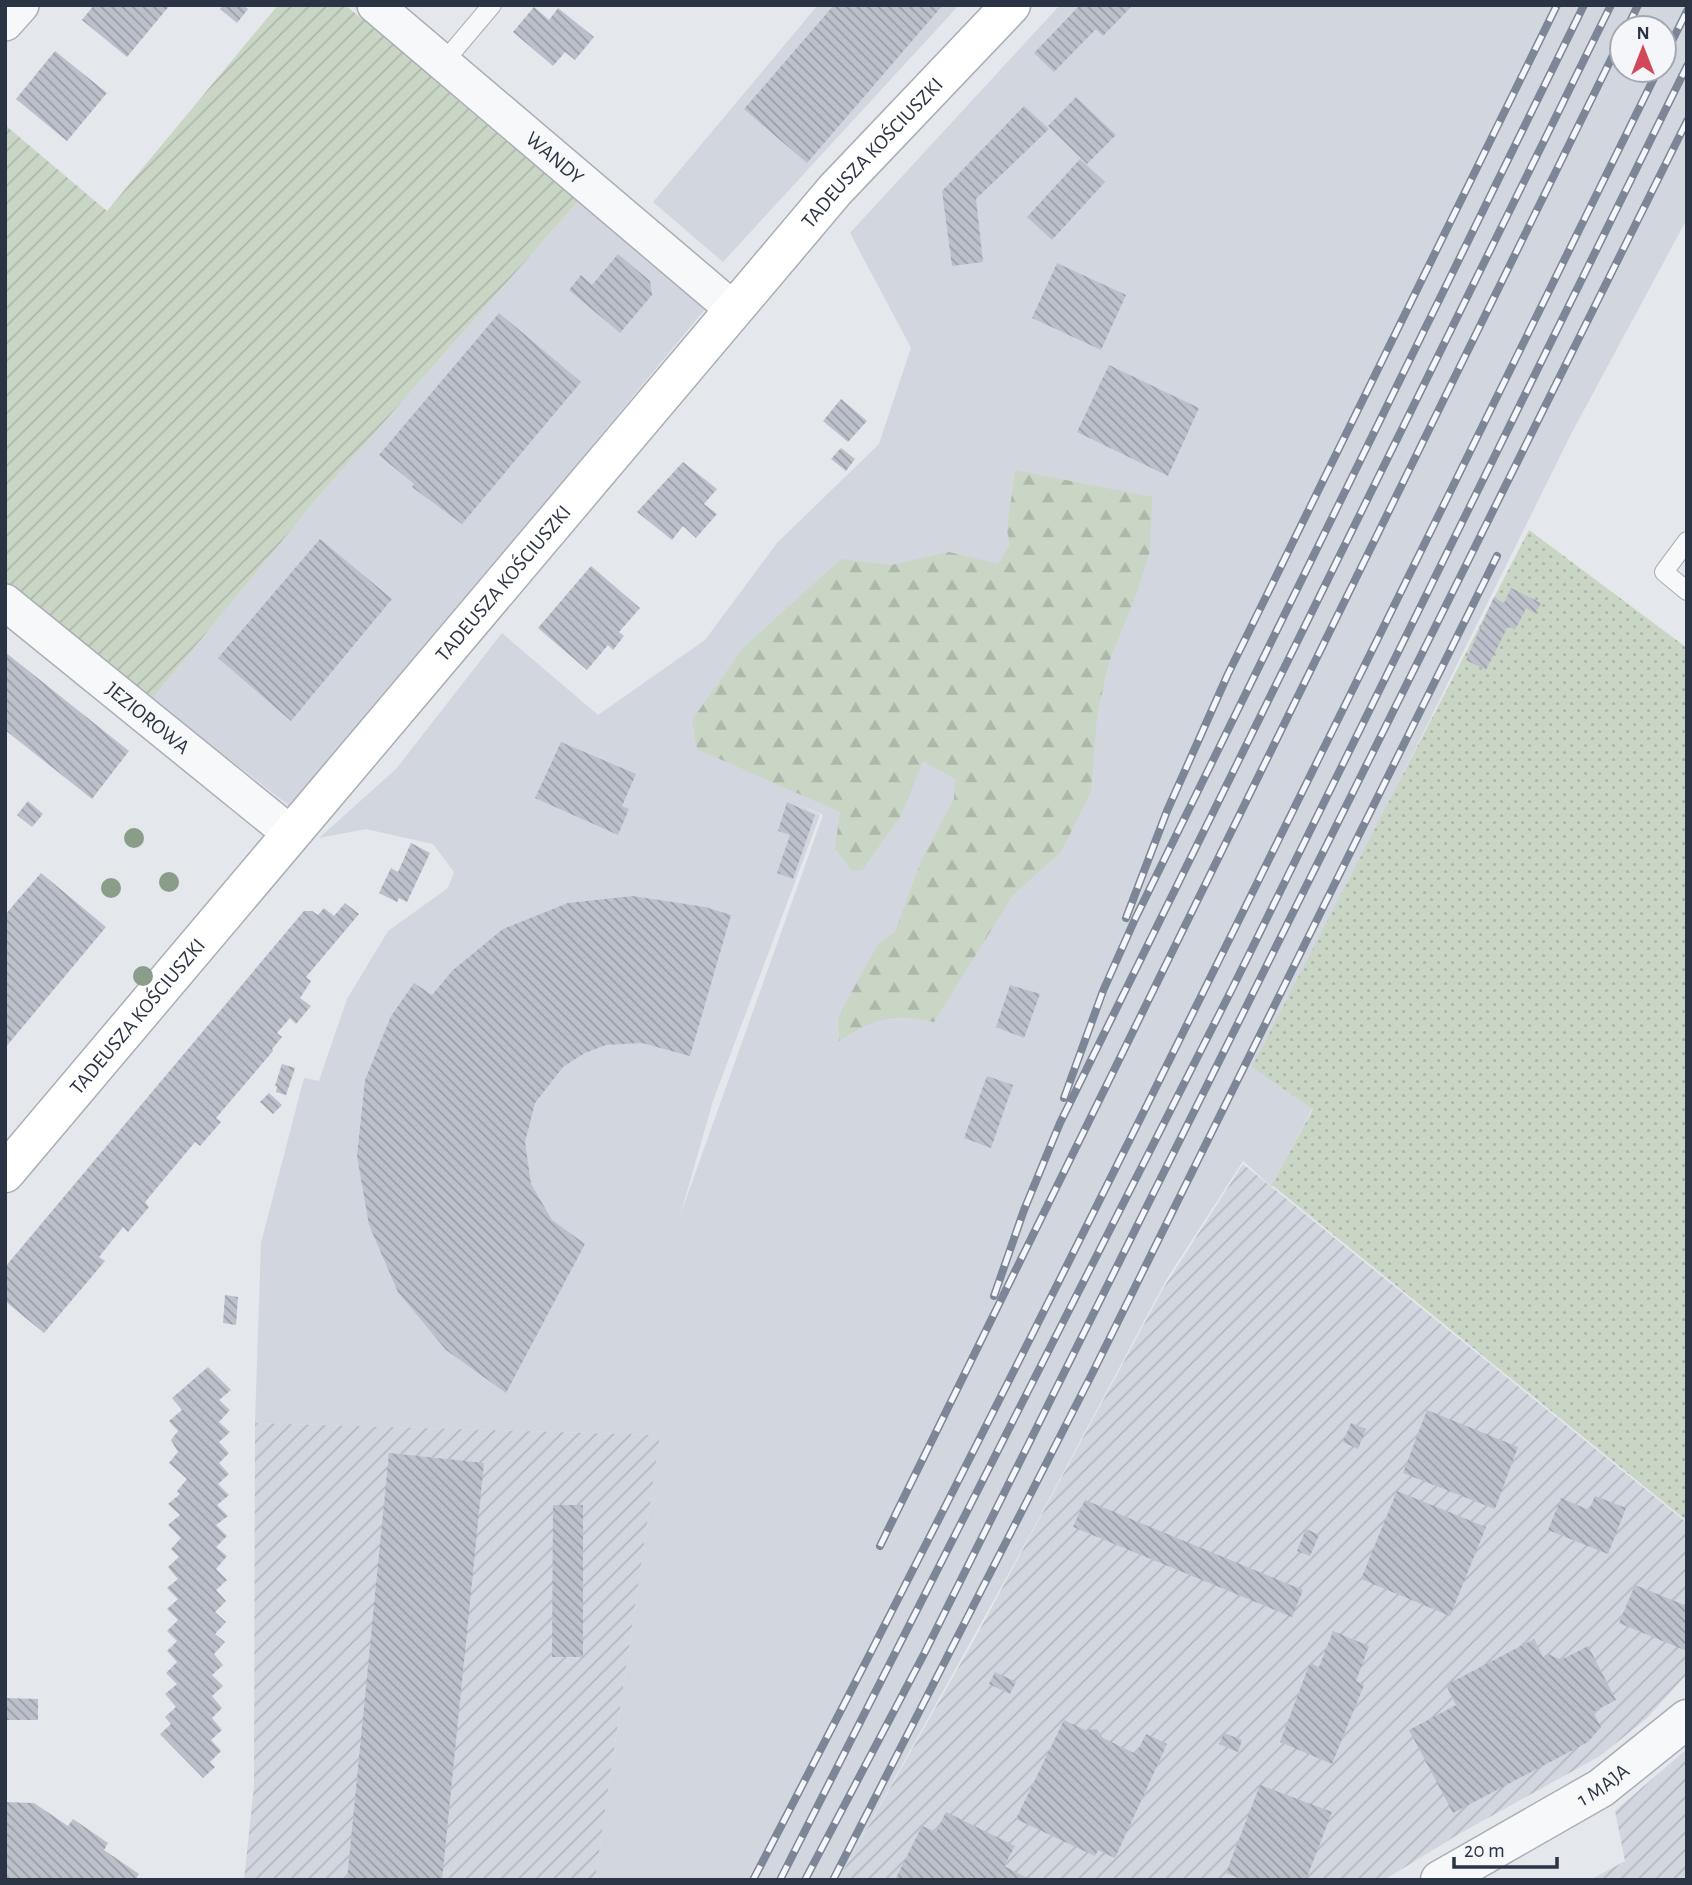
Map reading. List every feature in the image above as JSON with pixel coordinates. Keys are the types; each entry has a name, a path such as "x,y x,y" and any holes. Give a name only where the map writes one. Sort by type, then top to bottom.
{"main road":[{"name":"TADEUSZA KOŚCIUSZKI","path":"5,1172 835,190 1011,5"}],"street":[{"path":"5,23 21,5"},
{"name":"WANDY","path":"375,5 734,310"},
{"name":"JEZIOROWA","path":"5,602 291,834"},
{"name":"1 MAJA","path":"1440,1880 1601,1788 1687,1719"}],"lane":[{"path":"443,63 492,5"},
{"path":"1687,541 1664,572 1687,591"}],"shaded area":[{"path":"818,5 959,5 723,262 653,202"},
{"path":"1060,5 1687,5 1687,219 1571,434 1259,1065 1313,1107 1272,1187 1243,1161 1166,1280 1025,1544 838,1880 595,1880 660,1435 255,1423 261,1243 304,1078 319,1081 347,999 388,931 448,888 454,872 433,844 366,829 319,838 396,769 502,633 598,715 705,640 777,543 879,444 911,348 850,233","holes":["796,803 823,815 680,1216 713,1101 820,815"]},
{"path":"581,198 706,308 292,808 152,699 319,496"},
{"path":"1243,1164 1687,1523 1687,1674 1646,1719 1600,1756 1459,1834 1384,1880 838,1880 979,1631 1164,1287"},
{"path":"255,1423 660,1435 595,1880 244,1880 254,1786"},
{"path":"1687,1749 1687,1880 1590,1880 1625,1861 1615,1811"}],"green space":[{"path":"278,5 345,5 581,198 319,496 152,699 5,582 5,125 107,211"},
{"path":"1015,470 1152,497 1150,551 1138,590 1109,662 1097,716 1091,792 1061,852 1013,895 934,1022 906,1018 884,1020 863,1027 839,1041 838,1017 878,944 895,932 921,861 954,799 955,779 923,761 901,816 862,870 852,871 835,849 840,812 697,749 692,720 744,647 841,559 891,565 949,552 998,564 1010,545 1007,530"},
{"path":"1529,530 1687,648 1687,1521 1272,1185 1313,1109 1252,1067"}],"building":[{"path":"94,5 170,5 127,57 82,20"},
{"path":"223,5 243,5 248,9 237,23 220,9"},
{"path":"834,5 943,5 807,163 744,109"},
{"path":"1080,5 1133,5 1103,36 1096,29 1054,72 1034,53"},
{"path":"534,7 549,20 558,8 594,37 575,60 565,52 553,66 513,32"},
{"path":"55,51 107,93 67,141 16,99"},
{"path":"1076,97 1116,135 1087,164 1048,126"},
{"path":"1024,106 1049,129 976,199 983,262 952,266 942,191"},
{"path":"1080,159 1105,182 1052,240 1027,217"},
{"path":"618,254 650,281 652,295 620,333 569,290 581,275 592,285"},
{"path":"1057,263 1126,295 1101,350 1032,318"},
{"path":"499,313 581,382 462,524 412,487 414,484 379,455"},
{"path":"1109,365 1199,408 1168,476 1077,432"},
{"path":"841,399 867,421 848,442 823,421"},
{"path":"841,448 855,459 846,471 831,459"},
{"path":"683,462 717,489 704,504 717,514 696,538 683,526 672,540 637,512"},
{"path":"320,539 392,599 291,721 218,658"},
{"path":"591,566 640,608 619,632 624,636 613,650 608,645 587,670 538,628"},
{"path":"1511,588 1541,603 1535,613 1526,608 1515,630 1508,626 1486,670 1466,660 1494,597 1504,603"},
{"path":"5,652 129,751 92,799 5,730"},
{"path":"561,742 636,774 622,806 629,809 618,835 535,798"},
{"path":"28,801 43,814 32,827 17,815"},
{"path":"787,802 815,815 793,879 777,873 790,835 778,831"},
{"path":"411,843 430,853 407,902 399,898 397,902 379,893 391,868 398,872"},
{"path":"41,873 106,927 5,1048 5,915"},
{"path":"633,896 705,907 731,915 690,1056 642,1043 606,1045 585,1053 563,1067 535,1103 525,1142 531,1184 552,1220 585,1244 506,1393 446,1350 398,1292 369,1225 357,1156 365,1080 391,1016 414,983 432,995 453,970 503,929 568,903"},
{"path":"345,903 359,914 306,977 311,981 300,998 311,1006 296,1024 290,1018 277,1033 282,1037 273,1051 216,1118 221,1122 200,1146 195,1142 145,1202 149,1207 128,1232 123,1227 99,1257 105,1261 44,1333 5,1301 5,1267 304,911 312,911 318,915 324,908 334,916"},
{"path":"1010,985 1040,994 1024,1038 996,1027"},
{"path":"282,1064 295,1068 286,1095 276,1092 275,1086"},
{"path":"987,1076 1013,1085 991,1148 964,1138"},
{"path":"269,1093 282,1105 273,1114 260,1102"},
{"path":"225,1295 238,1297 236,1325 223,1323"},
{"path":"208,1367 231,1390 219,1400 230,1410 219,1422 230,1432 219,1442 229,1453 219,1463 229,1474 218,1484 229,1495 217,1505 228,1516 216,1525 227,1536 216,1547 227,1556 216,1569 227,1580 216,1590 226,1601 215,1612 226,1622 215,1634 225,1642 214,1654 223,1665 212,1675 223,1686 212,1696 222,1708 212,1718 222,1730 211,1740 221,1751 210,1762 215,1767 203,1778 160,1734 171,1724 165,1717 176,1707 165,1694 177,1684 166,1673 177,1662 167,1651 177,1641 167,1631 178,1620 167,1609 178,1599 167,1588 178,1579 168,1567 179,1557 171,1549 181,1538 168,1525 180,1515 168,1504 180,1494 177,1491 187,1479 169,1463 178,1452 171,1440 178,1431 169,1421 182,1410 172,1398"},
{"path":"1427,1410 1518,1447 1495,1509 1403,1473"},
{"path":"1351,1423 1366,1429 1358,1449 1343,1442"},
{"path":"389,1453 484,1463 442,1880 347,1880"},
{"path":"1397,1491 1486,1527 1450,1616 1361,1579"},
{"path":"1595,1496 1626,1508 1608,1554 1548,1530 1561,1498 1589,1510"},
{"path":"1085,1500 1303,1590 1292,1617 1073,1527"},
{"path":"553,1505 583,1505 583,1657 552,1657"},
{"path":"1306,1529 1319,1535 1310,1556 1297,1551"},
{"path":"1635,1585 1687,1606 1687,1651 1619,1623"},
{"path":"1333,1631 1369,1646 1356,1681 1364,1685 1332,1764 1280,1742 1310,1663 1319,1667"},
{"path":"1534,1639 1543,1657 1548,1654 1561,1660 1588,1646 1616,1700 1593,1712 1601,1727 1588,1742 1453,1813 1409,1730 1456,1705 1446,1685"},
{"path":"995,1672 1016,1682 1010,1694 989,1684"},
{"path":"5,1698 38,1699 38,1720 5,1720"},
{"path":"1064,1720 1085,1730 1097,1729 1103,1738 1136,1754 1146,1734 1167,1744 1115,1858 1098,1850 1095,1856 1016,1819"},
{"path":"1224,1733 1242,1740 1238,1752 1219,1744"},
{"path":"1260,1785 1332,1812 1306,1880 1244,1880 1226,1873"},
{"path":"5,1802 34,1803 68,1826 73,1819 108,1843 104,1850 139,1874 135,1880 5,1880"},
{"path":"946,1812 1015,1846 1004,1866 1031,1880 895,1880 922,1826 936,1832"}],"railway":[{"path":"1126,918 1167,811 1228,674 1557,5"},
{"path":"1064,1098 1103,991 1135,919 1584,5"},
{"path":"994,1296 1024,1210 1060,1123 1611,5"},
{"path":"1634,14 1638,5"},
{"path":"1678,29 1687,11"},
{"path":"880,1546 1608,65"},
{"path":"780,1880 1233,987 1687,66"},
{"path":"753,1880 1098,1204 1651,84"},
{"path":"805,1880 924,1654 1687,121"},
{"path":"833,1880 1092,1374 1497,556"}]}
